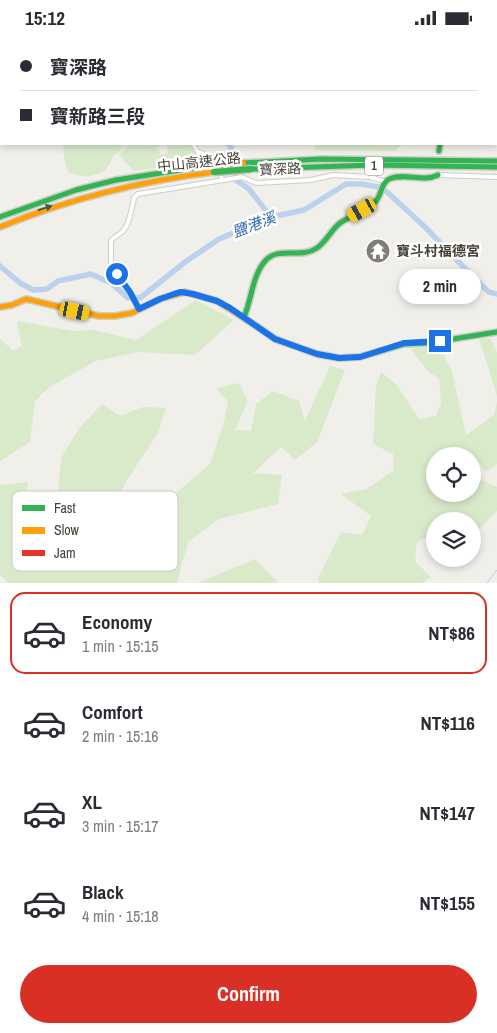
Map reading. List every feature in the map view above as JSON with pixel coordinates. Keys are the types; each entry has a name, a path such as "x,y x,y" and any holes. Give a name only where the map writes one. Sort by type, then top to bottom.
{"main road":[{"path":"439,151 440,145"},
{"name":"中山高速公路","path":"0,227 39,210 125,185 243,163 330,159 497,161"},
{"name":"中山高速公路","path":"0,217 35,203 116,180 214,169 299,166 497,167"},
{"name":"寶深路","path":"386,181 395,178 429,180 438,175"},
{"path":"244,317 256,276 267,259 276,253 314,249 340,223 373,204 380,195 386,181"},
{"path":"0,307 12,305 26,299 104,317 122,316 138,306 186,292 217,301 275,339 317,354 339,358 360,357 404,343 428,343 497,331"}],"street":[{"path":"194,145 198,152 218,159 222,180"},
{"name":"寶深路","path":"138,306 111,264 110,248 112,238 119,235 125,229 136,195 190,185 210,184 239,177 256,183 311,180 333,175 386,181"},
{"name":"寶深路","path":"438,175 497,177"}],"green space":[{"path":"64,145 126,145 115,154 105,170 90,176 68,172 63,152"},
{"path":"128,145 162,145 157,148 161,155 168,153 166,145 190,145 195,154 213,158 134,171 119,155"},
{"path":"316,145 401,145 395,151 314,150"},
{"path":"196,300 234,320 195,355 138,352 96,361 48,388 35,401 30,442 0,461 0,338 13,351 22,346 17,321 74,331 94,330 136,340"},
{"path":"479,338 491,339 497,353 497,396"},
{"path":"439,346 452,372 466,435 494,415 497,402 497,464 486,472 481,466 481,447 426,447 426,502 481,502 481,480 497,487 497,511 481,527 481,512 426,512 426,538 417,542 415,561 431,577 423,583 319,583 318,578 341,532 362,535 371,516 341,494 367,489 394,470 393,454 373,444 376,386 381,372 397,385 419,419 436,416 441,403 439,379 428,371 410,349"},
{"path":"330,366 345,370 317,442 295,460 281,447 253,473 282,475 278,504 219,519 188,542 177,583 8,583 0,575 0,485 28,482 27,491 12,491 12,571 178,571 178,491 210,464 224,422 228,402 216,388 239,383 248,401 235,430 251,431 256,404 273,391 299,401 305,421"},
{"path":"102,404 120,416 143,407 166,408 158,433 122,491 58,491 61,458 80,427"},
{"path":"255,559 278,583 197,583"}],"waterway":[{"path":"229,145 231,147 236,180 249,189 271,217"},
{"name":"鹽港溪","path":"0,266 20,283 33,290 47,289 58,281 91,274 111,283 128,298 140,298 185,262 219,239 271,217 304,210 346,184 362,184 378,187 387,192 425,227 480,284 489,292 497,294"},
{"path":"487,583 497,570"}],"traffic: fast":[{"path":"439,151 440,145"},
{"path":"243,163 321,159 497,161"},
{"path":"0,217 76,190 116,180 213,165"},
{"path":"251,169 374,165 497,167"},
{"path":"214,172 251,169"},
{"path":"244,317 255,280 266,260 278,254 304,253 317,248 340,223 368,208 376,201 384,183 389,179 395,177 426,178 438,175"},
{"path":"261,329 275,339 317,354 339,358 360,357 404,344 428,343 497,332"}],"traffic: slow":[{"path":"213,165 243,163"},
{"path":"0,227 52,208 105,192 159,180 214,172"},
{"path":"0,307 12,305 26,299 99,316 115,316 132,313 160,299 185,292 217,301 261,329"}],"place":[{"name":"寶斗村福德宮","path":"378,251"}],"route":[{"path":"117,274 139,309 160,299 186,292 217,301 275,339 324,356 353,358 404,343 440,341"}]}
